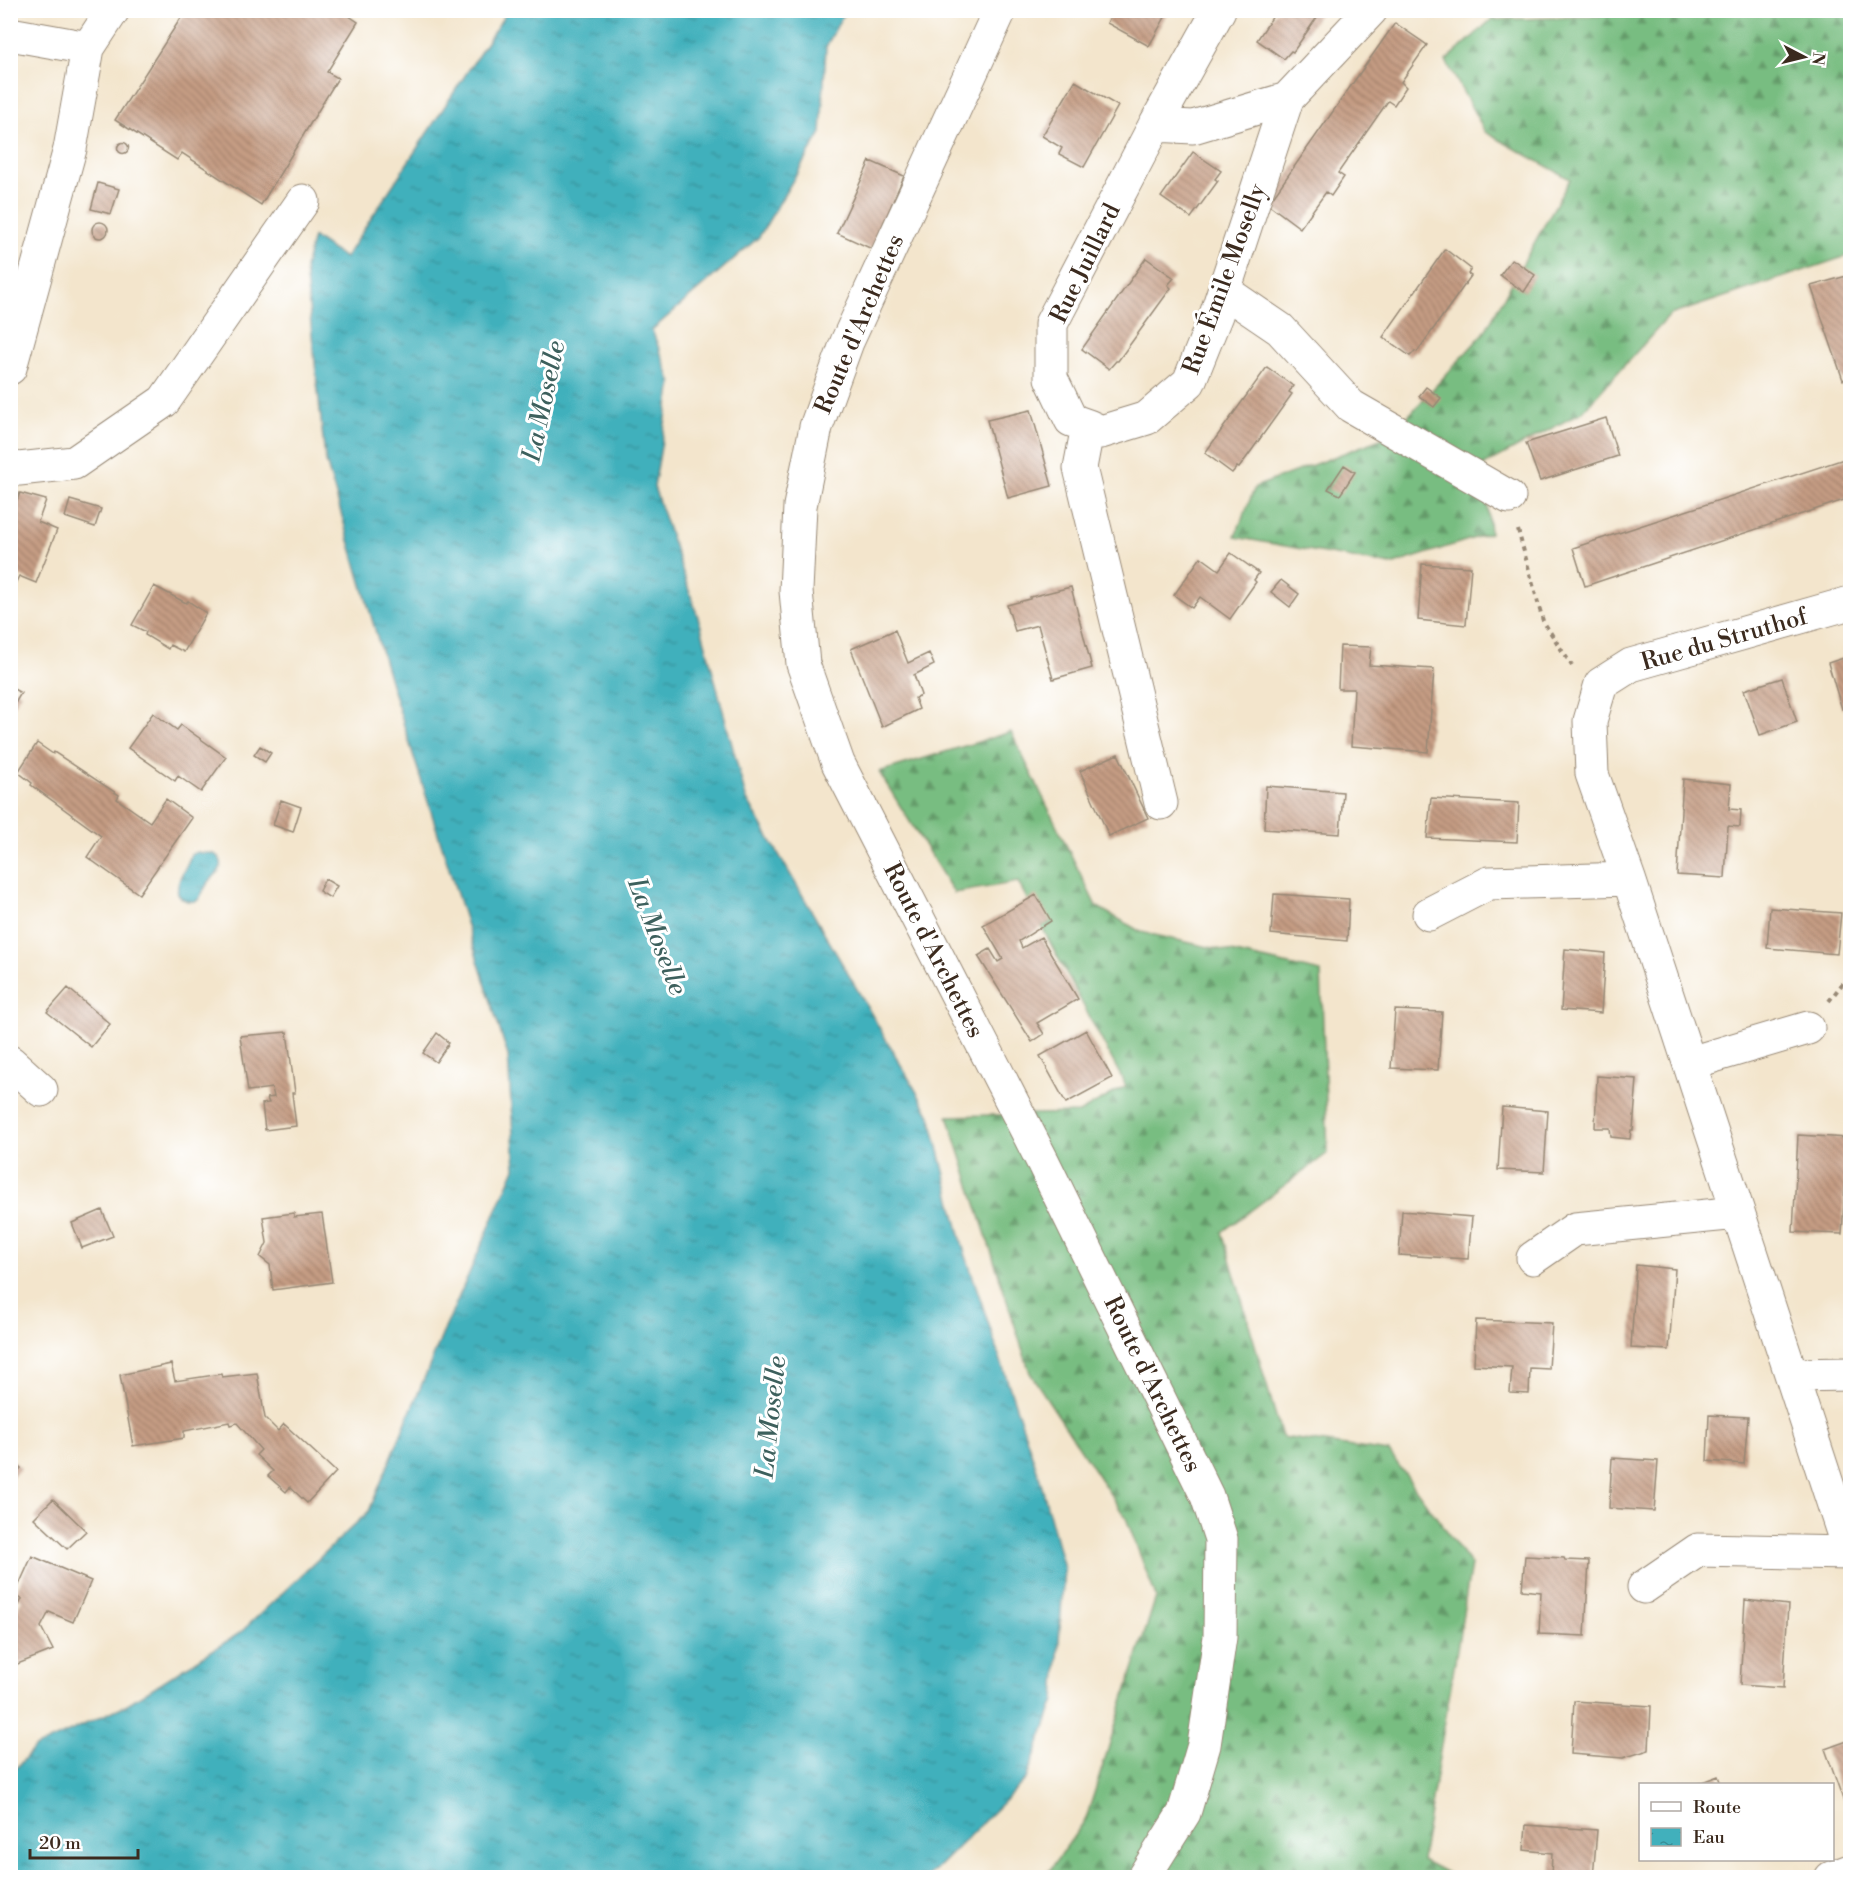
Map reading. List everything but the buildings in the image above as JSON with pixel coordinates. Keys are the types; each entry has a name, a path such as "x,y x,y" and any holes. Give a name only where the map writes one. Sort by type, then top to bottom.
{"street":[{"path":"10,368 70,149 88,48 113,10"},
{"name":"Route d'Archettes","path":"1000,10 847,342 816,427 800,506 796,591 803,664 838,763 1074,1225 1207,1496 1221,1539 1220,1637 1204,1745 1184,1813 1143,1878"},
{"name":"Rue Juillard","path":"1088,426 1071,420 1051,378 1051,324 1155,125 1219,10"},
{"name":"Rue Émile Moselly","path":"1088,426 1101,432 1147,418 1189,382 1216,315 1287,99 1371,10"},
{"path":"10,34 88,48"},
{"path":"1155,125 1193,127 1287,99"},
{"path":"10,466 19,469 74,463 164,400 303,201"},
{"path":"1224,291 1280,329 1351,406 1509,497"},
{"path":"1088,426 1080,468 1161,803"},
{"name":"Rue du Struthof","path":"1598,693 1631,665 1851,603"},
{"path":"1598,693 1590,721 1592,774 1690,1063 1850,1553 1698,1551 1644,1587"},
{"path":"1429,914 1489,883 1629,879"},
{"path":"1690,1063 1808,1028"},
{"path":"10,1062 40,1090"},
{"path":"1533,1258 1575,1229 1738,1213"},
{"path":"1792,1375 1851,1374"},
{"path":"1831,1878 1851,1871"}],"path":[{"path":"1509,497 1543,621 1598,693"}],"green space":[{"path":"1605,10 1850,11 1850,255 1670,315 1582,412 1484,465 1490,533 1391,565 1235,537 1255,487 1391,435 1484,333 1570,179 1485,132 1446,61 1491,20 1601,16"},
{"path":"1011,732 1096,906 1141,932 1321,972 1328,1153 1222,1232 1282,1437 1389,1452 1471,1565 1422,1860 1454,1877 1045,1877 1086,1819 1156,1597 1126,1518 1030,1373 948,1116 1079,1113 1126,1086 1018,882 954,893 879,772"}],"water":[{"name":"La Moselle","path":"508,10 845,11 826,47 821,133 759,237 652,330 672,383 654,487 700,623 746,798 930,1115 963,1247 1039,1476 1064,1568 1055,1700 1026,1779 928,1877 11,1877 11,1774 34,1748 126,1705 240,1633 369,1511 515,1168 508,1056 390,681 325,458 305,268 313,237 345,258"},
{"path":"198,852 216,855 220,859 221,867 198,900 187,901 178,894 178,883 191,854"}]}
